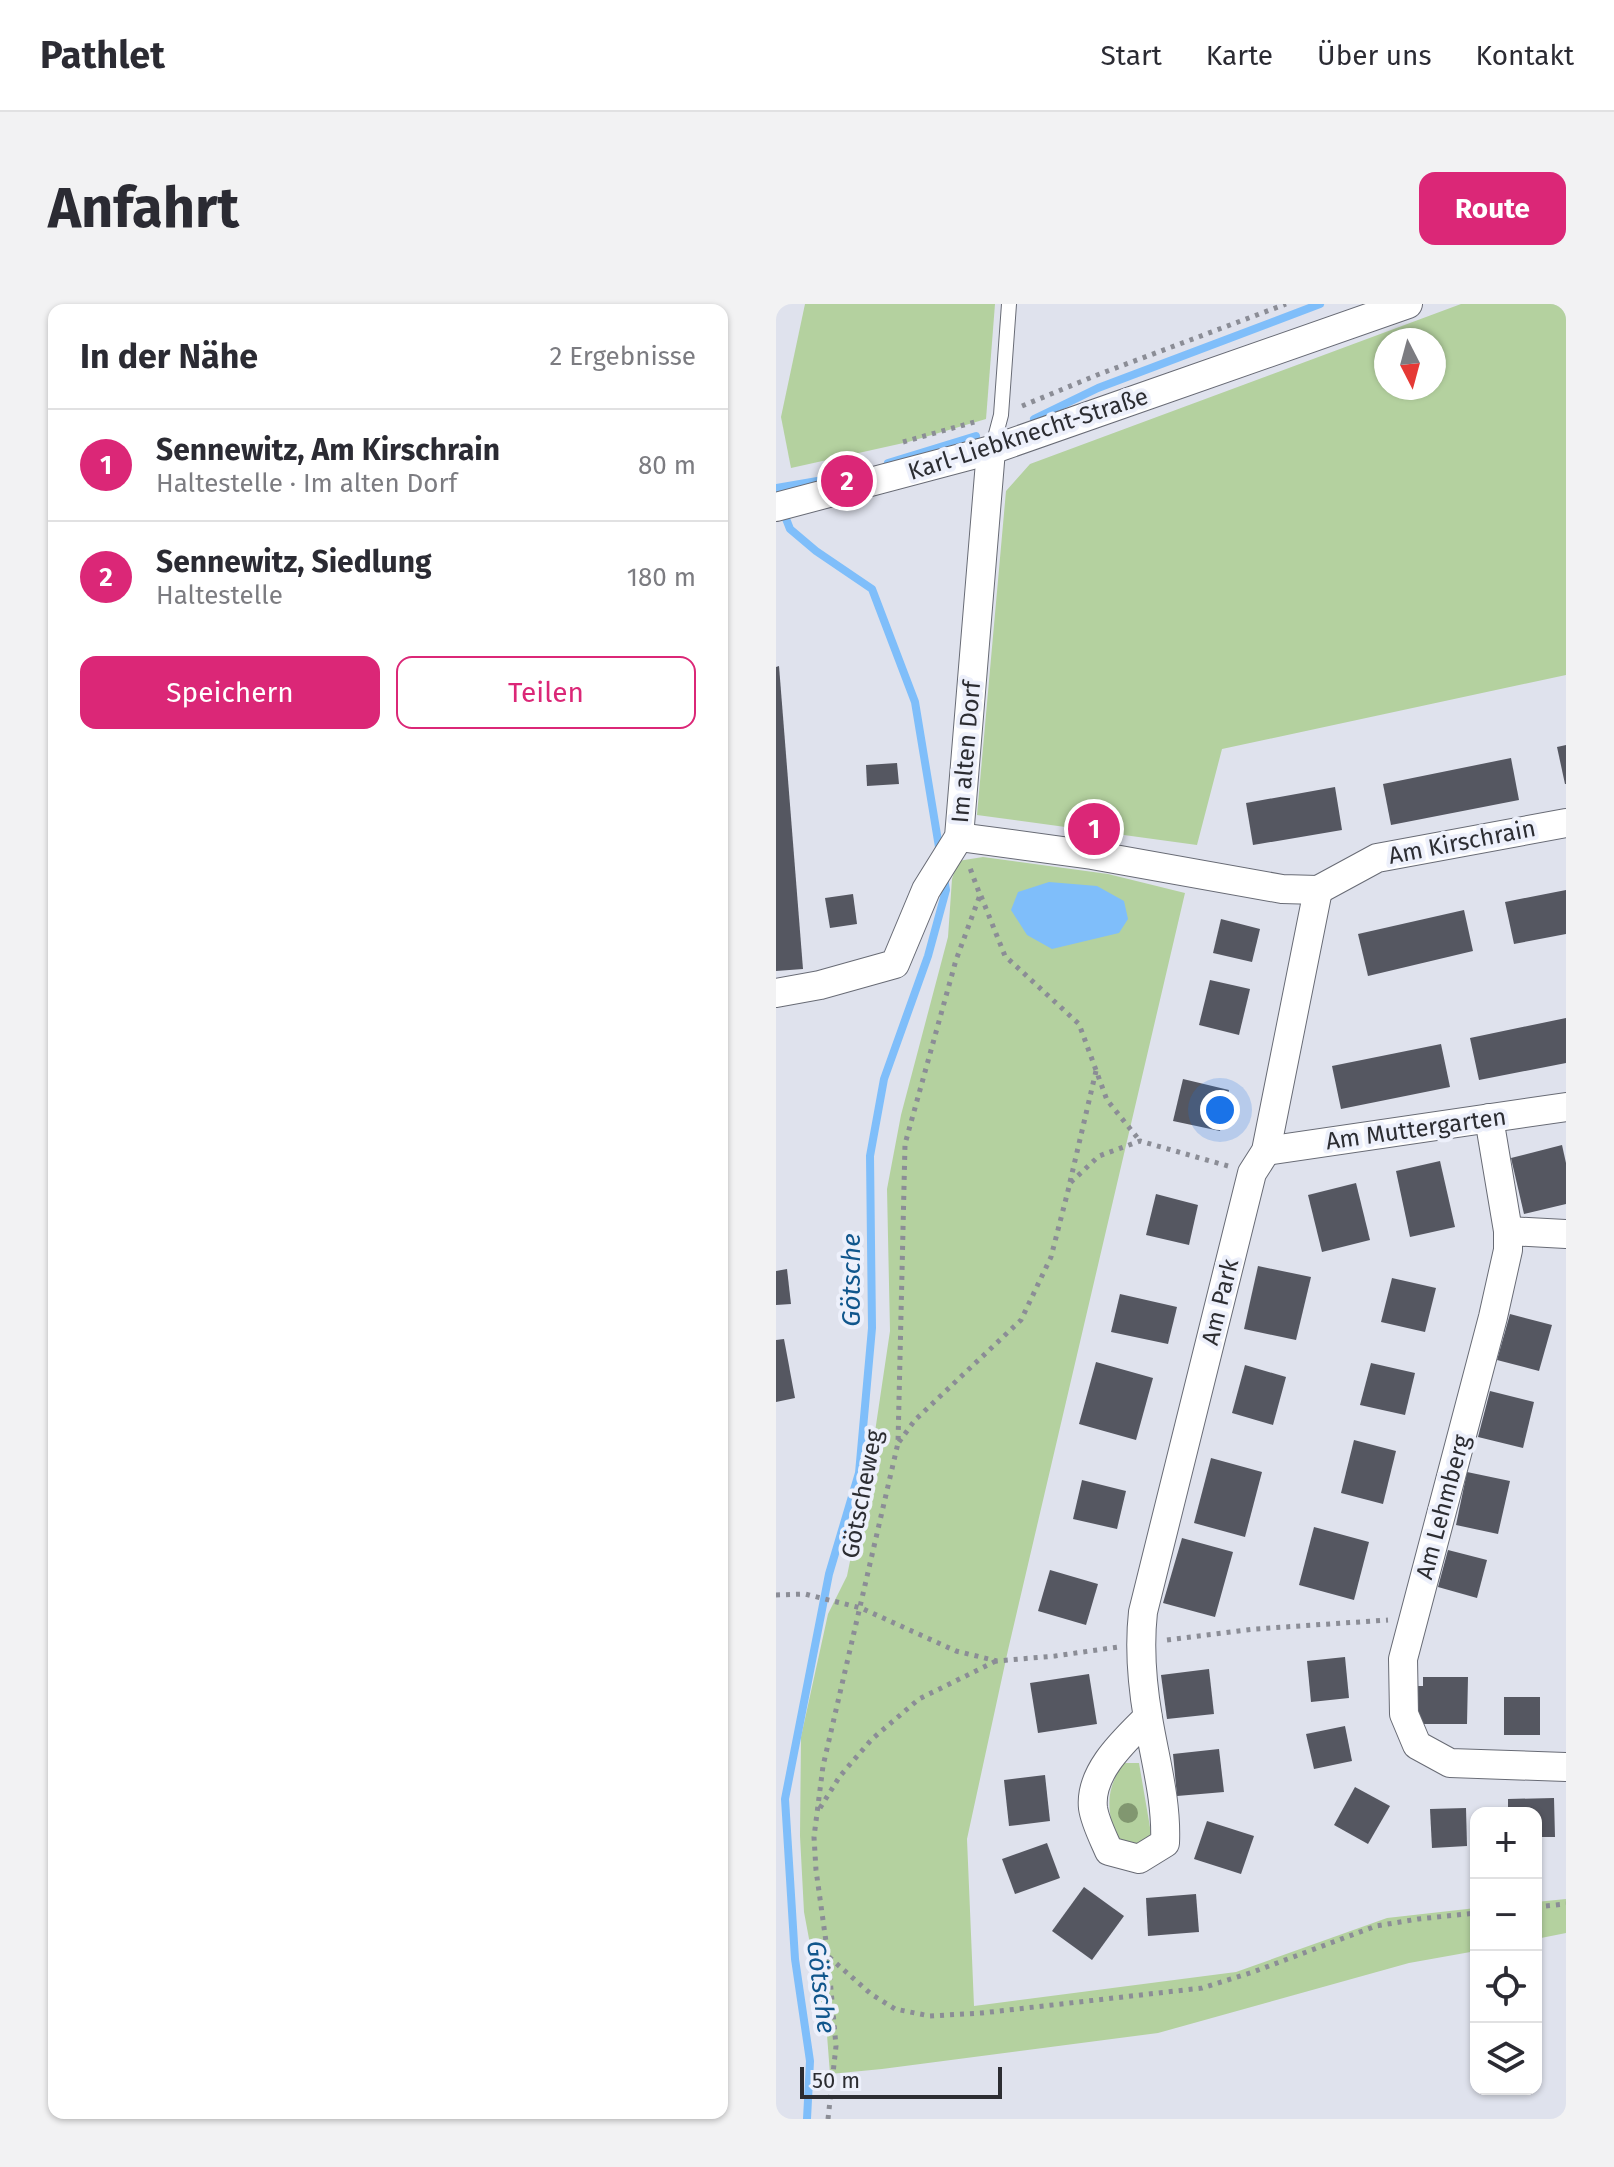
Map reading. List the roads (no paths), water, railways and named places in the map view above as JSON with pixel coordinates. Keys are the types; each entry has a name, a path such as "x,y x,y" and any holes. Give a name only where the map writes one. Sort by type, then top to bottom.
{"street":[{"name":"Karl-Liebknecht-Straße","path":"787,505 991,450 1408,304"},
{"name":"Im alten Dorf","path":"776,993 820,985 895,964 926,890 959,837 991,450"},
{"name":"Am Kirschrain","path":"1318,890 1377,858 1566,823"},
{"path":"959,837 1092,855 1282,889 1318,890"},
{"name":"Am Park","path":"1148,1717 1140,1644 1143,1612 1259,1162 1318,890"},
{"name":"Am Muttergarten","path":"1259,1162 1489,1118 1566,1107"},
{"name":"Am Lehmberg","path":"1489,1118 1508,1231 1508,1250 1403,1659 1404,1714 1417,1745 1450,1763 1566,1767"},
{"path":"1508,1231 1566,1234"}],"lane":[{"path":"991,450 1001,415 1009,304"}],"water":[{"path":"1049,882 1097,886 1124,901 1128,919 1119,933 1052,949 1027,935 1011,910 1018,892"}],"waterway":[{"path":"1034,419 1098,388 1320,304"},
{"path":"888,463 976,436"},
{"path":"776,488 829,479"},
{"name":"Götsche","path":"783,511 790,529 816,551 872,589 915,702 940,853"},
{"name":"Götsche","path":"807,2119 810,2061 795,1959 785,1799 829,1574 859,1473 872,1328 870,1156 884,1079 928,956 946,890 944,878"}],"place":[{"name":"Sennewitz, Siedlung","path":"847,481"},
{"name":"Sennewitz, Am Kirschrain","path":"1094,829"}]}
